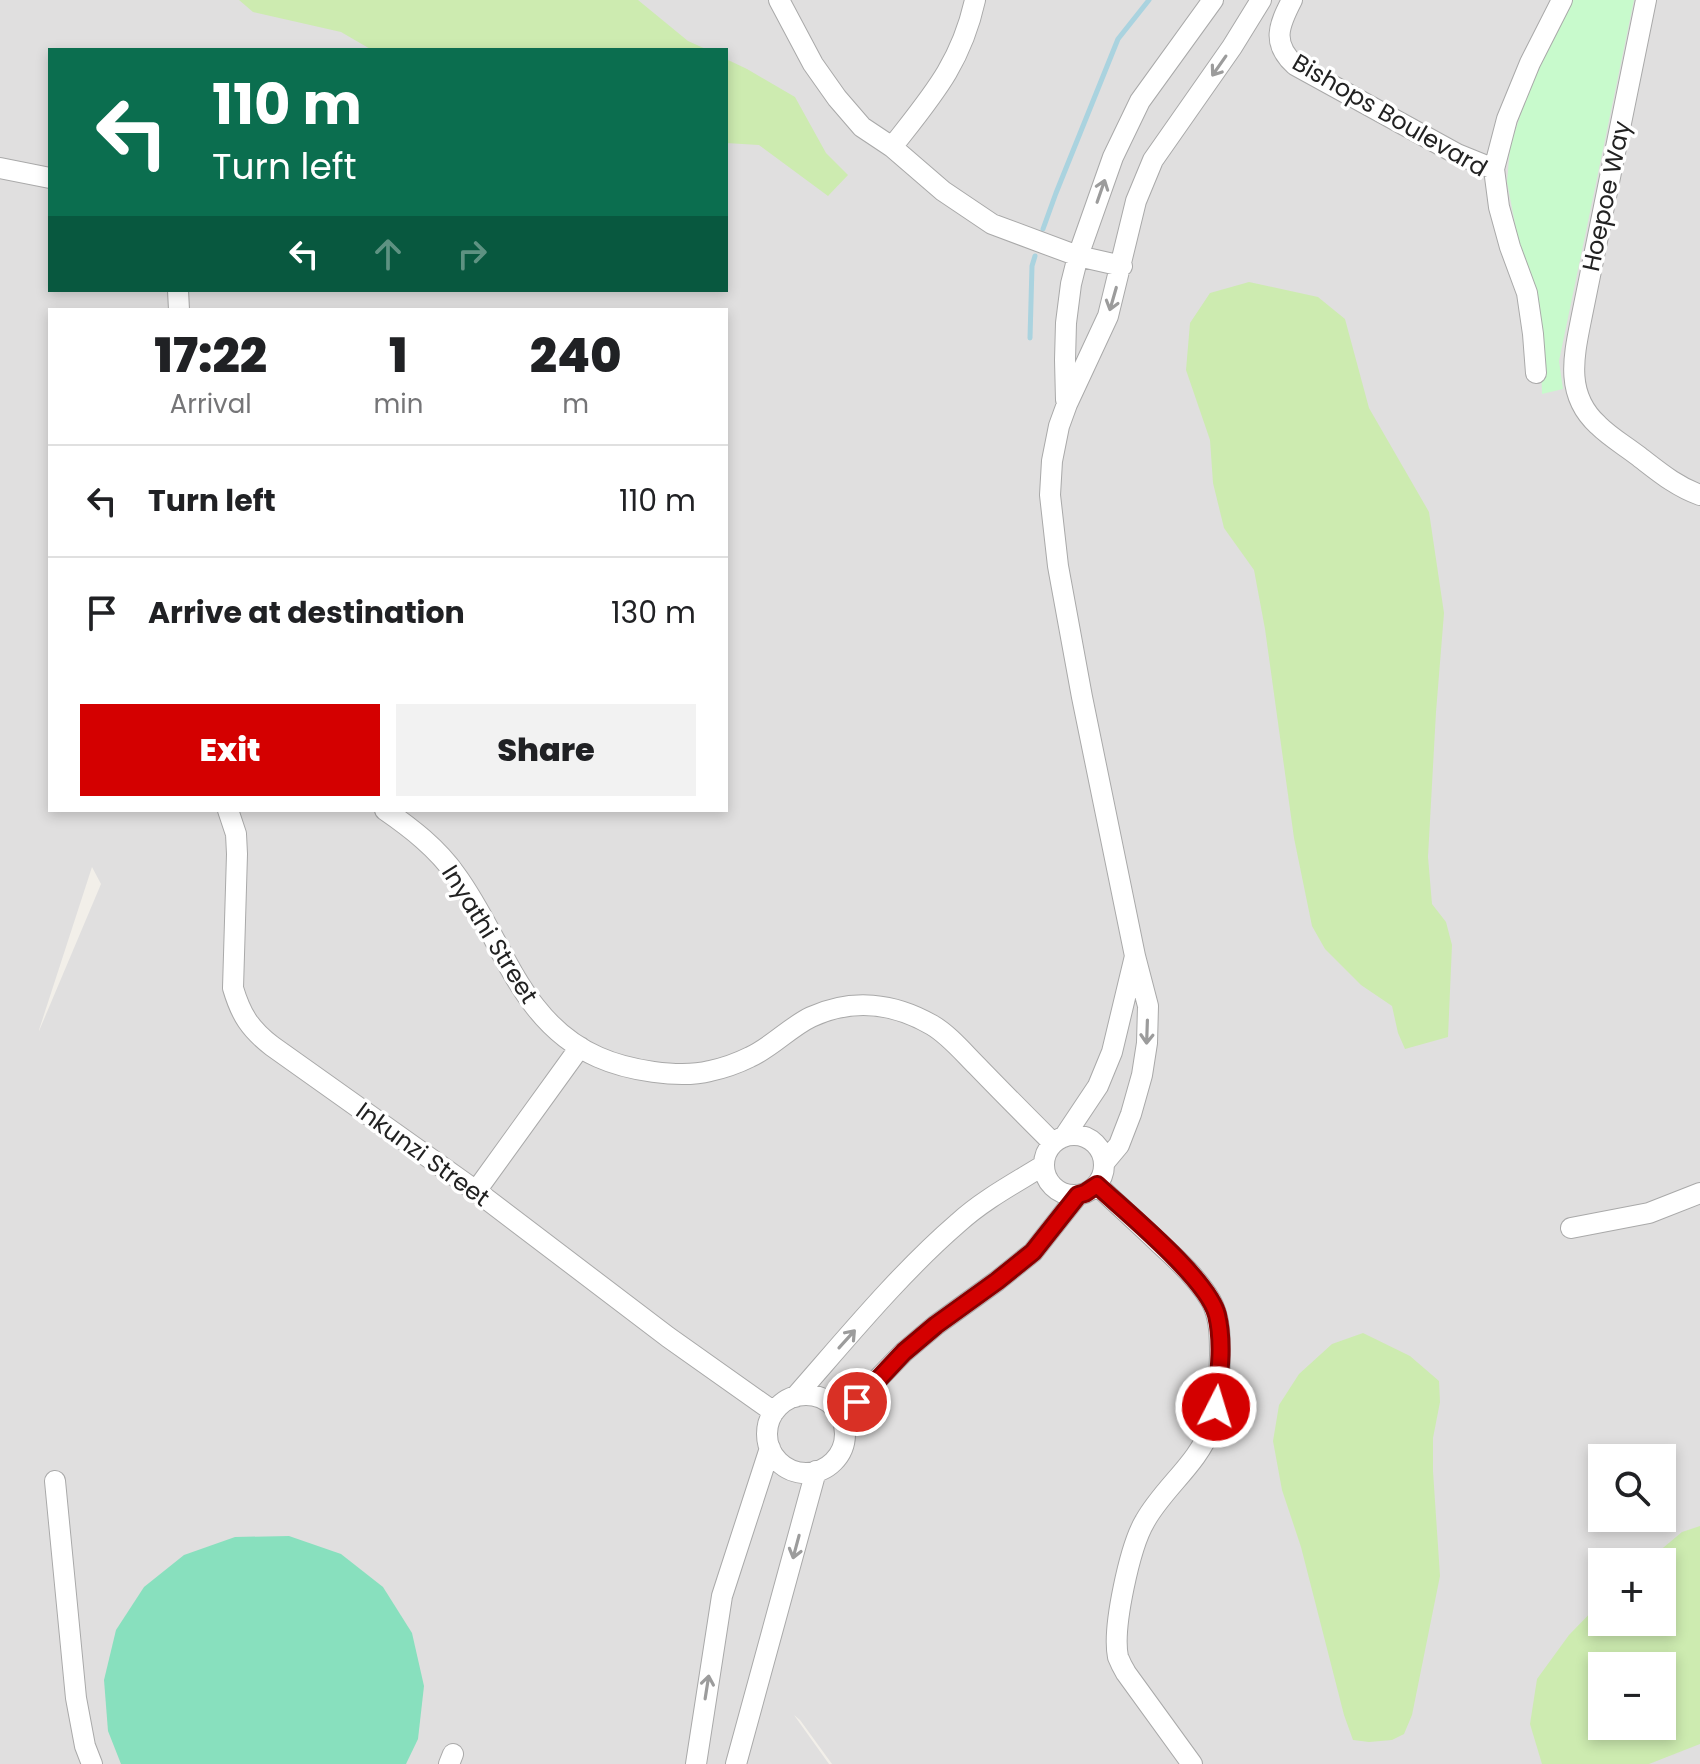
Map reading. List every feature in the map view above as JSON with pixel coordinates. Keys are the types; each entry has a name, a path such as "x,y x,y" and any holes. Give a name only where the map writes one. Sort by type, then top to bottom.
{"street":[{"path":"779,0 813,64 837,98 862,127 892,147 943,191 992,224 1078,256 1122,266"},
{"path":"892,147 951,68 966,35 975,0"},
{"path":"1067,404 1066,323 1071,284 1113,157 1140,101 1213,0"},
{"path":"1135,956 1112,1052 1098,1086 1046,1153 1044,1165 1049,1182 1054,1188 1070,1195 1085,1193 1097,1185 1104,1163 1119,1145 1142,1075 1148,1006 1082,697 1058,566 1050,495 1052,461 1067,404 1108,316 1136,201 1153,160 1261,0"},
{"name":"Bishops Boulevard","path":"1292,0 1279,31 1279,40 1287,58 1295,65 1457,154 1494,169 1499,207 1527,293 1536,373"},
{"path":"1494,169 1507,119 1530,63 1562,0"},
{"name":"Hoepoe Way","path":"1646,0 1573,360 1573,378 1579,400 1595,423 1668,480 1700,495"},
{"path":"0,168 48,178"},
{"name":"Inkunzi Street","path":"229,812 236,834 237,854 233,988 239,1009 249,1024 272,1046 476,1191 668,1337 774,1412"},
{"name":"Inyathi Street","path":"410,817 473,900 524,993 566,1039 598,1057 651,1072 708,1072 754,1056 810,1018 839,1009 872,1005 893,1008 936,1027 1059,1140"},
{"path":"476,1191 580,1047"},
{"path":"1059,1140 1073,1135 1091,1140 1104,1163"},
{"path":"795,1397 910,1269 959,1222 1044,1165"},
{"path":"1097,1185 1183,1265 1212,1303 1217,1315 1219,1378 1211,1427 1197,1454 1144,1522 1121,1602 1117,1640 1119,1658 1126,1673 1192,1764"},
{"path":"1571,1228 1649,1213 1700,1193"},
{"path":"841,1417 904,1352 1033,1252 1078,1195"},
{"path":"806,1395 827,1401 835,1408 845,1428 842,1450 836,1460 827,1467 805,1473 784,1466 770,1448 769,1423 774,1412 795,1397 806,1395"},
{"path":"696,1764 722,1596 770,1448"},
{"path":"736,1764 816,1471"},
{"path":"55,1481 76,1698 85,1746 92,1764"}],"shaded area":[{"path":"0,0 1700,0 1700,1764 832,1764 794,1715 829,1764 0,1764","holes":["92,867 101,884 39,1031 39,1030"]}],"green space":[{"path":"239,0 638,0 688,41 704,48 369,48 341,32 253,12"},
{"path":"1573,0 1634,0 1559,361 1563,389 1542,394 1541,359 1507,182 1510,147 1532,79"},
{"path":"728,60 795,97 826,153 848,175 828,196 759,145 728,143"},
{"path":"1249,282 1318,297 1345,319 1369,408 1429,512 1444,613 1428,857 1432,904 1446,922 1452,945 1448,1037 1405,1049 1392,1006 1361,985 1325,949 1312,926 1294,838 1254,570 1224,528 1213,483 1210,440 1186,370 1190,323 1210,293"},
{"path":"1363,1333 1410,1356 1439,1381 1440,1402 1433,1438 1433,1471 1440,1576 1412,1715 1404,1734 1392,1740 1369,1742 1353,1740 1344,1715 1301,1547 1282,1490 1273,1441 1279,1405 1299,1374 1332,1344"},
{"path":"1700,1526 1700,1744 1649,1764 1542,1764 1530,1724 1537,1679 1569,1635 1588,1615 1588,1636 1676,1636 1676,1548 1663,1548 1682,1532"},
{"path":"289,1536 341,1554 383,1587 412,1633 424,1686 418,1739 406,1764 121,1764 108,1731 104,1680 116,1630 144,1587 184,1555 235,1537"}],"waterway":[{"path":"1043,229 1118,39 1149,0"},
{"path":"1030,338 1035,256"}],"route":[{"path":"857,1402 904,1352 1033,1252 1078,1195 1097,1185 1183,1265 1212,1303 1217,1315 1219,1337 1216,1407"}]}
